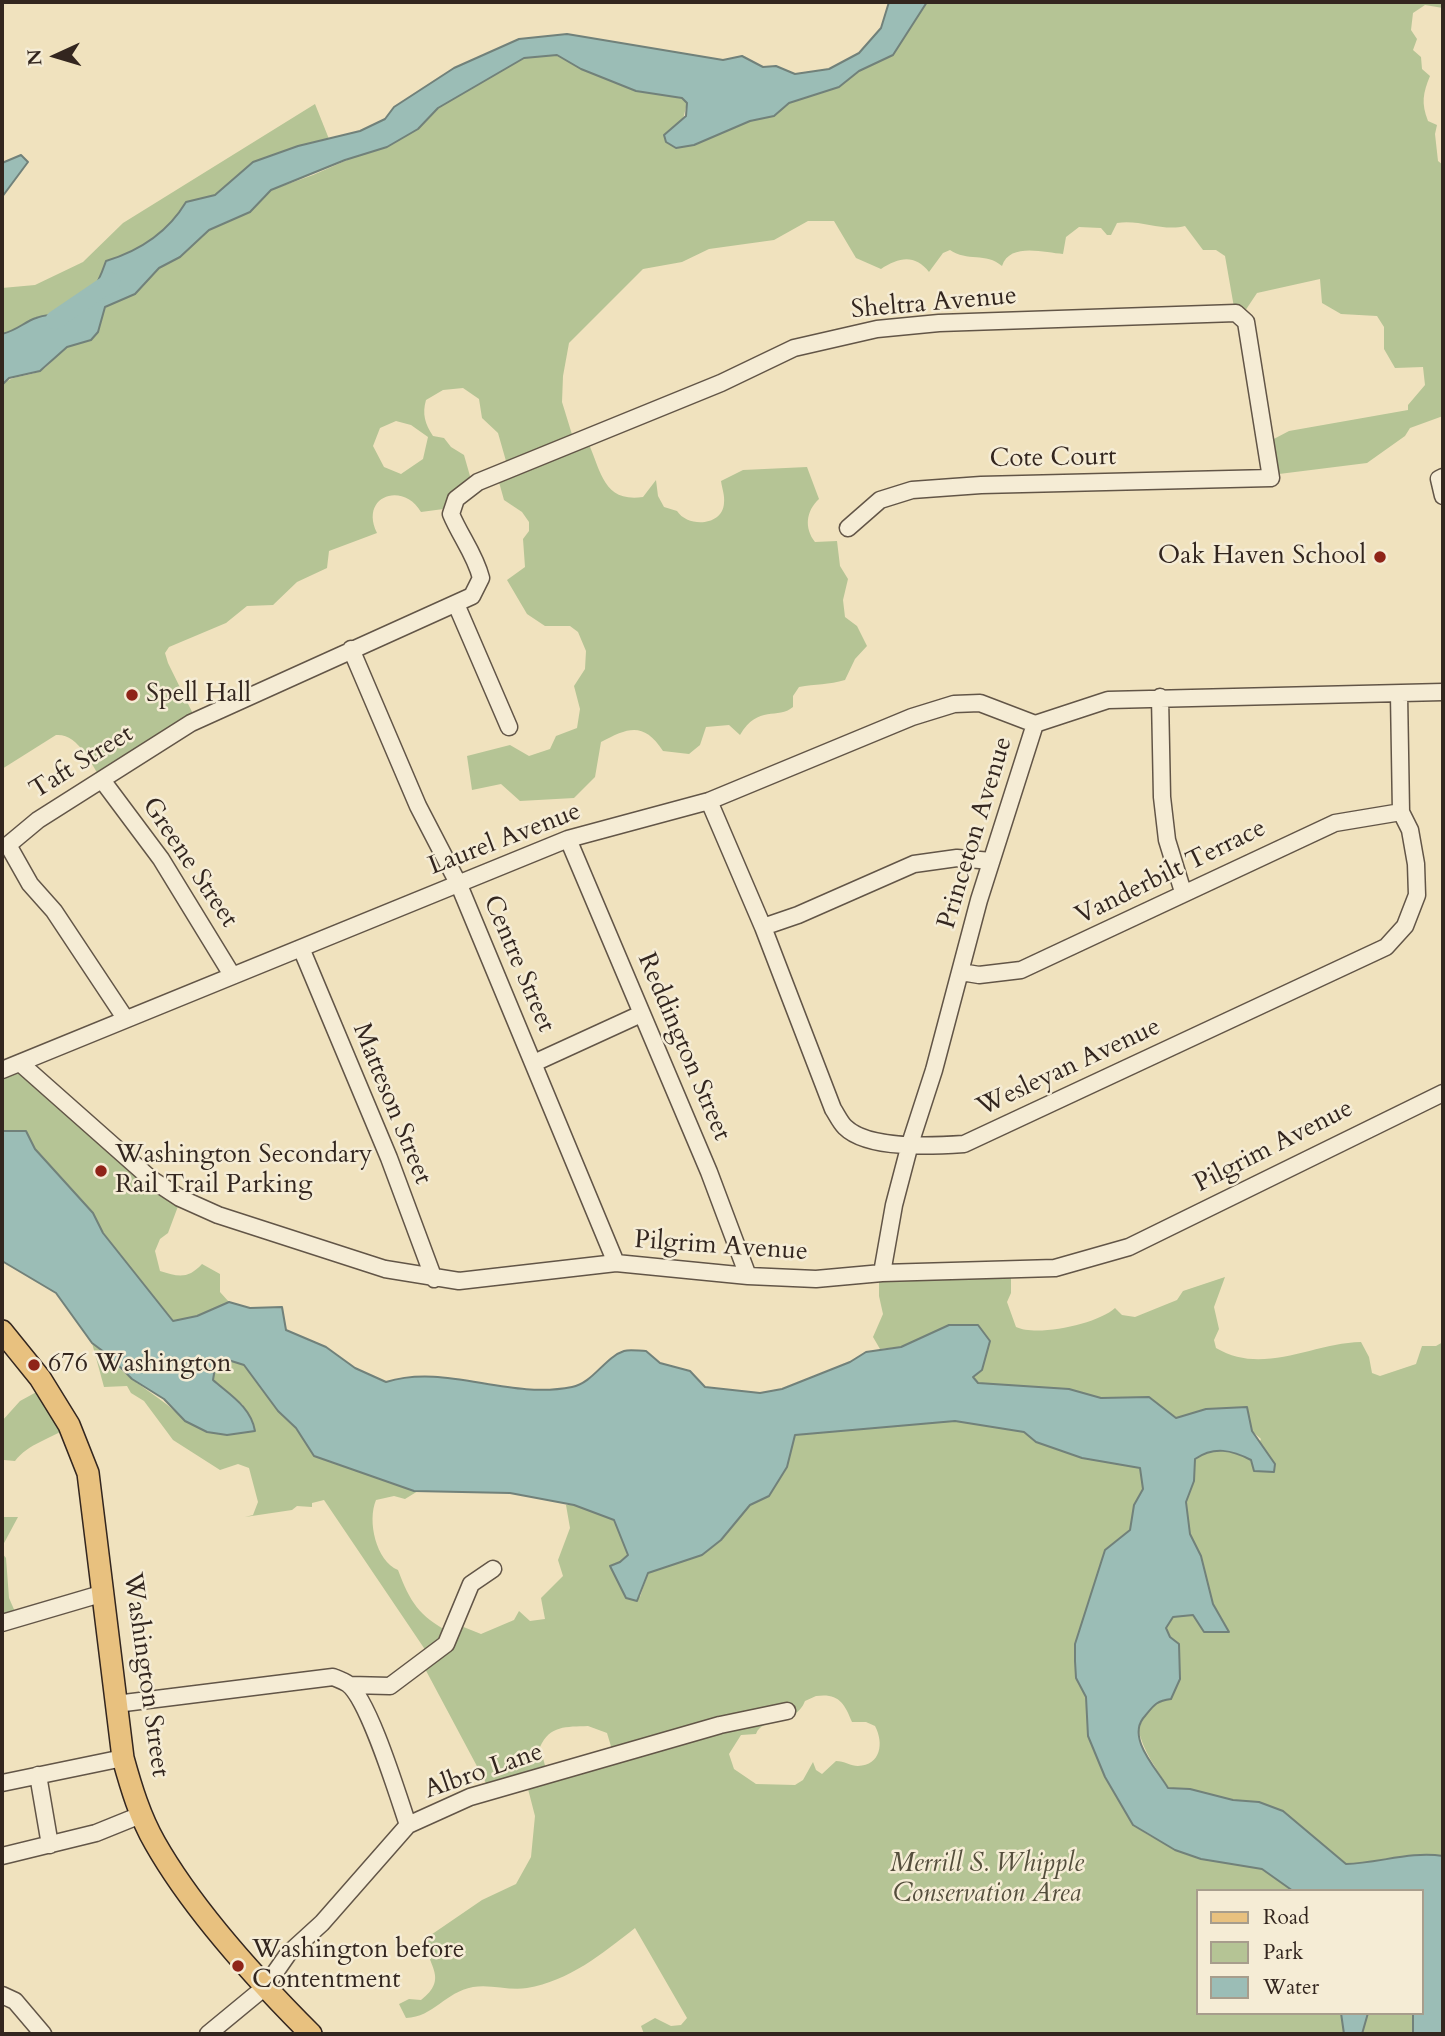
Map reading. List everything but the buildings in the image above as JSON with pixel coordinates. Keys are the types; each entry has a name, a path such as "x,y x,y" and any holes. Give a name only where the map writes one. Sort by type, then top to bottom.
{"main road":[{"name":"Washington Street","path":"2,1331 40,1378 62,1413 88,1473 123,1758 155,1843 190,1894 265,1987 311,2034"}],"street":[{"name":"Sheltra Avenue","path":"481,578 476,557 460,535 451,513 456,499 478,482 720,383 794,348 877,328 939,323 1236,313 1246,322 1251,343 1272,478"},
{"path":"1443,477 1439,479 1443,496"},
{"name":"Cote Court","path":"848,528 880,500 912,489 969,485 1272,478"},
{"name":"Taft Street","path":"125,1018 54,911 30,884 8,845 38,820 191,723 472,596 481,578"},
{"path":"456,604 509,727"},
{"name":"Centre Street","path":"351,649 418,806 459,885 615,1263"},
{"name":"Princeton Avenue","path":"882,1273 894,1205 910,1144 991,861 1035,724 1108,701 1160,697 1443,692"},
{"name":"Wesleyan Avenue","path":"709,801 762,927 833,1109 846,1129 873,1141 964,1144 1386,947 1405,926 1417,895 1416,864 1410,830 1401,812 1399,694"},
{"path":"1160,697 1162,797 1167,840 1183,892"},
{"name":"Laurel Avenue","path":"2,1070 301,948 384,911 459,885 568,839 709,801 856,739 954,704 980,703 1035,724"},
{"name":"Greene Street","path":"102,780 161,859 232,975"},
{"name":"Vanderbilt Terrace","path":"961,972 979,975 1021,970 1335,823 1401,812"},
{"name":"Reddington Street","path":"568,839 722,1204 748,1276"},
{"path":"762,927 798,915 914,864 957,858 991,861"},
{"name":"Matteson Street","path":"301,948 389,1158 434,1279"},
{"path":"534,1063 641,1014"},
{"name":"Pilgrim Avenue","path":"20,1063 151,1179 180,1198 218,1215 385,1269 459,1281 615,1263 748,1276 816,1279 882,1273 1055,1268 1096,1258 1141,1241 1443,1093"},
{"path":"116,1704 299,1679 333,1677 350,1685 390,1686 446,1644 471,1584 493,1569"},
{"path":"2,1623 104,1592"},
{"path":"350,1685 383,1752 408,1825"},
{"name":"Albro Lane","path":"208,2034 265,1987 288,1954 322,1923 408,1825 470,1797 720,1726 787,1711"},
{"path":"2,1783 123,1758"},
{"path":"38,1775 50,1845"},
{"path":"2,1856 96,1833 143,1814"},
{"path":"2,1995 15,2001 43,2034"}],"green space":[{"path":"927,2 1443,2 1443,8 1425,5 1413,13 1411,30 1417,39 1413,50 1421,57 1422,69 1430,76 1424,93 1424,109 1428,121 1437,125 1435,134 1438,161 1443,165 1443,416 1410,428 1405,436 1367,463 1279,474 1270,441 1289,431 1408,410 1408,405 1425,385 1423,367 1395,368 1384,349 1384,327 1377,316 1341,314 1322,303 1320,279 1257,293 1241,317 1235,313 1225,256 1216,250 1203,250 1185,226 1117,223 1111,235 1107,235 1101,228 1079,227 1066,237 1063,254 1020,251 1006,259 1002,266 990,259 963,256 950,250 943,253 929,272 918,262 906,259 881,269 856,258 834,221 808,221 774,240 709,249 682,262 643,269 569,343 562,402 574,441 587,440 600,472 611,489 619,495 643,497 656,480 658,496 664,507 696,522 712,520 718,516 724,503 721,481 743,470 807,467 819,499 809,514 811,537 815,542 837,541 840,566 848,579 843,600 845,617 857,626 867,646 855,659 845,680 799,687 793,696 793,707 754,719 740,735 729,725 706,727 700,745 689,754 663,751 642,731 620,733 601,742 595,777 574,798 520,801 501,784 472,790 467,756 510,745 529,756 550,749 556,736 577,728 580,709 574,686 585,669 586,651 578,632 570,626 545,626 527,614 507,580 525,567 523,539 529,531 529,522 522,512 504,500 497,475 508,468 498,433 482,418 479,399 463,388 443,390 426,400 426,423 433,436 444,438 451,447 464,455 472,483 451,508 421,512 413,502 404,497 386,497 378,502 374,510 373,520 377,533 329,551 327,568 297,582 273,605 247,606 226,623 169,647 165,653 168,663 197,722 102,780 77,744 64,736 56,735 2,769 2,385 14,378 42,370 67,347 96,334 105,307 135,294 159,268 180,257 209,230 250,212 271,190 313,175 418,129 438,108 524,58 557,55 581,69 636,91 682,98 687,103 676,148 694,145 750,121 774,116 789,103 839,87 859,71 893,55","holes":["396,421 411,425 428,437 423,459 401,474 384,467 373,446 380,428"]},
{"path":"315,104 329,139 253,162 215,195 186,202 171,222 152,239 106,262 94,288 76,306 57,314 38,317 2,334 2,288 35,285 83,262 123,223"},
{"path":"17,1064 180,1201 168,1233 160,1239 155,1251 160,1271 183,1275 202,1264 220,1274 220,1292 229,1302 197,1316 173,1321 103,1233 93,1213 35,1149 26,1132 2,1131 2,1071"},
{"path":"1011,1271 1011,1293 1007,1302 1016,1327 1026,1330 1052,1330 1082,1324 1115,1308 1122,1315 1135,1317 1177,1300 1183,1291 1225,1277 1214,1307 1219,1329 1214,1340 1216,1348 1234,1356 1270,1359 1361,1342 1369,1357 1372,1373 1380,1376 1416,1364 1422,1346 1436,1346 1443,1342 1443,1856 1407,1856 1346,1864 1282,1811 1259,1802 1233,1800 1190,1789 1168,1788 1147,1752 1138,1728 1151,1706 1180,1679 1166,1628 1173,1617 1193,1615 1204,1632 1229,1631 1213,1604 1201,1556 1190,1534 1186,1502 1194,1481 1195,1459 1209,1452 1223,1451 1251,1460 1261,1439 1252,1431 1247,1407 1206,1409 1176,1418 1149,1397 1101,1398 1069,1389 977,1383 949,1325 901,1347 880,1349 873,1337 883,1314 879,1296 879,1274"},
{"name":"Merrill S. Whipple Conservation Area","path":"92,1343 128,1376 167,1404 185,1421 243,1405 213,1380 215,1368 225,1359 244,1365 278,1411 296,1428 314,1456 418,1491 405,1499 394,1496 376,1500 373,1509 375,1540 384,1558 398,1570 417,1607 430,1620 449,1632 456,1624 481,1634 514,1620 519,1611 530,1621 545,1619 541,1598 563,1576 558,1560 570,1528 566,1505 574,1505 614,1520 628,1555 620,1562 640,1597 648,1573 702,1555 722,1540 750,1505 769,1496 787,1467 795,1435 955,1421 1024,1432 1037,1442 1082,1458 1140,1468 1143,1489 1134,1505 1130,1530 1105,1550 1075,1644 1076,1678 1086,1697 1088,1736 1105,1777 1133,1825 1150,1836 1201,1859 1262,1869 1290,1889 1196,1889 1196,2015 1341,2015 1344,2034 644,2034 641,2026 655,2018 671,2026 681,2025 687,2018 635,1928 597,1957 557,1979 521,1989 473,1987 455,1994 416,2017 406,2018 399,2004 409,1999 421,2000 434,1985 434,1971 425,1939 482,1900 516,1884 531,1857 535,1816 528,1789 487,1785 423,1665 428,1654 324,1500 312,1503 312,1507 297,1506 292,1510 245,1517 253,1515 258,1502 249,1468 238,1464 220,1470 173,1440 144,1401 131,1393 127,1386 104,1387","holes":["824,1695 839,1700 852,1722 866,1722 875,1726 880,1746 872,1762 858,1766 836,1761 822,1774 816,1770 813,1762 803,1780 795,1785 756,1784 734,1769 729,1754 741,1735 756,1734 765,1724 794,1714 805,1701","588,1726 607,1733 613,1753 547,1773 540,1747 554,1731"]},
{"path":"42,1389 68,1427 33,1446 15,1461 4,1460 2,1421 20,1401"},
{"path":"2,1517 18,1517 3,1545 2,1553"},
{"path":"2,1553 6,1558 9,1598 16,1614 7,1619 2,1610"},
{"path":"1367,2015 1413,2015 1413,2034 1362,2034"}],"water":[{"path":"889,2 927,2 893,55 859,71 839,87 789,103 774,116 750,121 694,145 676,148 666,142 664,135 686,116 687,103 682,98 636,91 581,69 557,55 524,58 438,108 418,129 387,147 345,160 271,190 250,212 209,230 180,257 159,268 135,294 105,307 98,332 91,340 67,347 40,371 9,378 2,385 2,334 38,317 68,310 83,301 94,288 106,261 130,252 152,239 171,222 186,202 215,195 253,162 298,146 360,131 385,119 394,107 454,68 519,39 567,34 723,60 742,56 763,67 776,66 795,74 829,69 859,53 881,28"},
{"path":"21,155 28,162 2,197 2,163"},
{"path":"2,1131 26,1131 35,1149 93,1213 103,1233 173,1321 197,1316 229,1302 250,1308 282,1307 286,1330 326,1347 355,1368 386,1382 409,1377 431,1377 524,1389 572,1387 586,1381 617,1354 632,1350 646,1351 660,1363 690,1371 705,1387 760,1393 782,1389 850,1362 866,1352 901,1347 949,1325 978,1325 990,1341 982,1370 973,1377 978,1383 1069,1389 1101,1398 1149,1397 1176,1418 1206,1409 1247,1407 1252,1431 1275,1464 1274,1472 1254,1471 1251,1460 1237,1454 1209,1452 1195,1459 1194,1481 1186,1502 1190,1534 1201,1556 1213,1604 1229,1632 1204,1632 1193,1615 1173,1617 1166,1628 1170,1637 1179,1644 1180,1679 1171,1699 1156,1704 1140,1724 1141,1743 1168,1788 1190,1789 1233,1800 1259,1802 1283,1811 1346,1864 1419,1855 1443,1856 1443,2034 1413,2034 1413,2015 1424,2015 1424,1889 1290,1889 1262,1869 1201,1859 1175,1850 1133,1825 1105,1777 1088,1736 1086,1697 1076,1678 1075,1644 1105,1550 1130,1530 1134,1505 1143,1489 1140,1468 1082,1458 1036,1442 1024,1432 955,1421 795,1435 787,1467 769,1496 750,1505 721,1540 702,1555 648,1573 637,1601 626,1598 610,1566 628,1555 614,1520 574,1505 510,1493 414,1491 314,1456 296,1428 278,1411 244,1365 225,1359 215,1368 213,1380 244,1408 255,1431 227,1435 207,1432 185,1421 164,1399 132,1379 92,1343 56,1293 2,1261"},
{"path":"1341,2015 1367,2015 1362,2034 1344,2034"}],"waterway":[{"path":"55,320 111,282"}],"place":[{"name":"Oak Haven School","path":"1380,557"},
{"name":"Spell Hall","path":"132,695"},
{"name":"Washington Secondary Rail Trail Parking","path":"101,1171"},
{"name":"676 Washington","path":"34,1365"},
{"name":"Washington before Contentment","path":"238,1966"}]}
